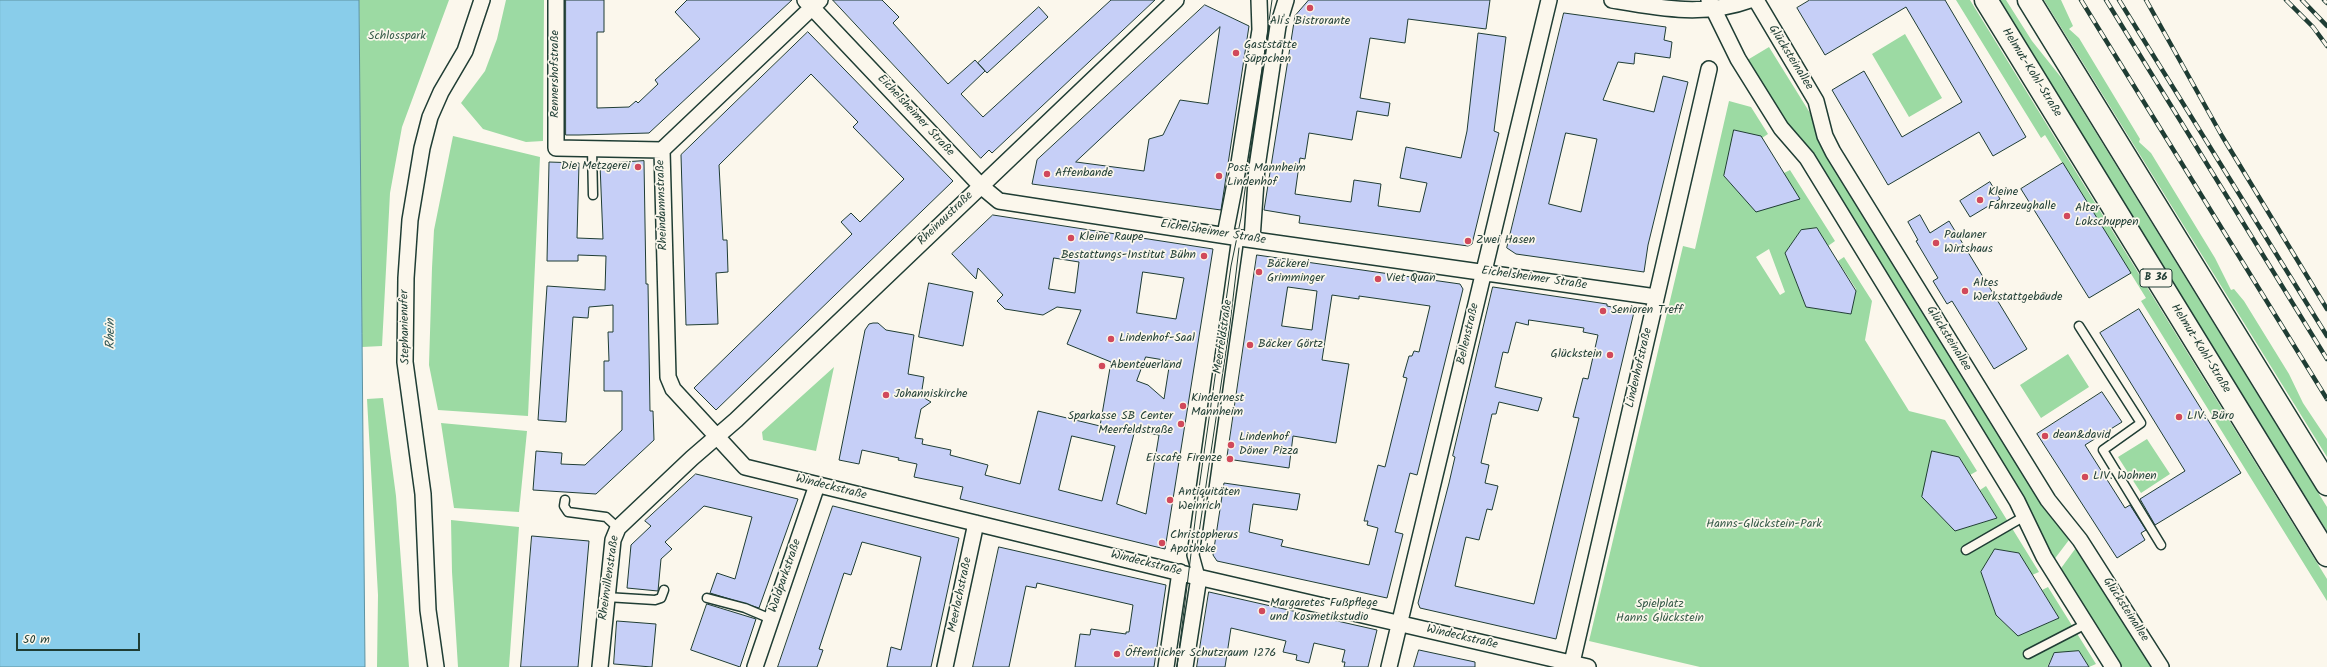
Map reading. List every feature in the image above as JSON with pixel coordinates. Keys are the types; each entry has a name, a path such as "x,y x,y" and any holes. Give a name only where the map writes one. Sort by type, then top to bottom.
{"main road":[{"name":"Helmut-Kohl-Straße","path":"1986,0 2327,555"},
{"path":"2029,0 2327,484"}],"street":[{"name":"Stephanienufer","path":"436,667 428,610 423,494 405,362 406,278 410,220 422,148 430,117 441,92 465,51 482,0"},
{"name":"Rennershofstraße","path":"556,0 556,148 592,149"},
{"name":"Rheinaustraße","path":"716,437 1176,0"},
{"name":"Meerfeldstraße","path":"1238,237 1239,163 1260,30 1259,0"},
{"name":"Meerfeldstraße","path":"1185,667 1198,577 1193,555 1238,237 1257,167 1278,26 1286,0"},
{"name":"Bellenstraße","path":"1390,667 1549,0"},
{"path":"1612,0 1684,11 1711,4 1750,0"},
{"path":"1634,4 1656,0"},
{"name":"Glücksteinallee","path":"1756,0 1816,101 1825,136 1833,152 2048,500 2080,540 2161,667"},
{"name":"Eichelsheimer Straße","path":"812,3 981,186 999,201 1656,297"},
{"name":"Rheindammstraße","path":"716,437 673,389 668,377 662,150 812,3"},
{"path":"1711,4 1738,59 1781,128 1807,158 2026,516 2042,553 2113,667"},
{"name":"Lindenhofstraße","path":"1571,665 1709,69"},
{"path":"592,149 662,150"},
{"name":"Windeckstraße","path":"716,437 745,467 1198,577 1400,623 1571,665 1588,667"},
{"name":"Rheinvillenstraße","path":"600,667 613,540 618,528 716,437"},
{"name":"Waldparkstraße","path":"755,667 817,484"},
{"name":"Meerlachstraße","path":"945,667 976,524"},
{"name":"Meerfeldstraße","path":"1166,667 1180,572 1193,555"}],"lane":[{"path":"592,149 593,195"},
{"path":"2079,326 2141,423 2103,450 2161,544"},
{"path":"564,500 564,506 568,512 606,517 618,528"},
{"path":"1966,550 2026,516"},
{"path":"606,597 655,600 661,598 664,590"},
{"path":"707,598 745,608 771,619"},
{"path":"2028,654 2086,624"}],"green space":[{"name":"Schlosspark","path":"359,0 449,0 402,127 390,193 382,346 362,347"},
{"path":"506,0 544,0 543,141 526,142 483,129 461,103 485,71 497,39"},
{"path":"1956,0 1970,0 2327,579 2327,601 2141,301 2146,298 2045,135 2041,138"},
{"path":"1999,0 2006,0 2032,41 2064,81 2327,507 2327,531"},
{"path":"2044,0 2061,0 2073,26 2069,29 2079,38 2140,139 2139,142 2151,153 2215,258 2231,290 2234,289 2244,301 2289,374 2303,403 2327,439 2327,457"},
{"path":"1905,34 1942,98 1909,117 1872,54"},
{"path":"1769,47 1810,113 1819,138 2072,536 2053,561 1794,139 1744,62"},
{"name":"Hanns-Glückstein-Park","path":"1729,101 1751,107 1768,134 1762,138 1734,130 1724,176 1756,211 1784,173 1790,170 1835,241 1828,246 1817,228 1801,230 1785,253 1806,307 1851,314 1856,289 1838,261 1844,257 1872,301 1865,340 1909,411 1945,420 1977,471 1970,475 1959,457 1932,451 1923,497 1955,531 1997,518 1980,490 1986,486 2039,572 2032,575 2019,553 1995,549 1981,572 1996,615 2018,636 2059,618 2042,590 2048,587 2096,664 2089,667 2079,651 2054,653 2047,667 1700,667 1589,641 1683,246 1695,249","holes":["1769,249 1785,292 1780,295 1756,257"]},
{"path":"453,136 540,157 528,416 438,410 429,365 434,230"},
{"path":"2068,354 2089,387 2041,418 2020,385"},
{"path":"834,367 816,451 763,440 762,432"},
{"path":"383,398 396,496 409,667 377,667 378,595 367,399"},
{"path":"441,423 527,431 519,512 454,508"},
{"path":"2147,439 2170,474 2141,493 2118,457"},
{"path":"451,520 519,527 509,667 458,667 452,572"},
{"path":"2078,545 2155,667 2119,667 2059,571"}],"water":[{"name":"Rhein","path":"0,0 359,0 365,667 0,667"}],"building":[{"path":"566,0 604,0 604,32 597,32 597,108 629,107 636,101 638,103 658,84 655,80 700,39 675,12 687,0 792,0 649,133 566,135"},
{"path":"833,0 882,0 899,17 893,23 948,84 975,60 985,71 961,94 983,117 1111,0 1155,0 992,153 989,150 981,158"},
{"path":"1309,0 1490,0 1486,29 1408,19 1405,43 1370,38 1360,98 1390,103 1388,116 1357,111 1352,140 1309,133 1305,159 1300,158 1295,194 1351,202 1354,180 1381,184 1378,206 1420,212 1427,183 1400,178 1406,147 1461,158 1467,131 1478,33 1506,37 1494,131 1499,133 1472,244 1468,246 1299,223 1300,216 1264,210 1295,16"},
{"path":"1810,0 1945,0 2026,137 1993,156 1979,132 1888,185 1832,90 1864,71 1902,137 1962,102 1906,7 1825,55 1797,8"},
{"path":"1205,5 1249,26 1221,210 1032,184 1037,160","holes":["1220,27 1208,104 1180,100 1163,135 1149,139 1144,171 1076,162"]},
{"path":"1039,7 1048,17 987,73 978,63"},
{"path":"1564,13 1666,27 1664,40 1672,42 1670,58 1635,53 1634,64 1618,62 1603,100 1654,112 1663,76 1688,82 1648,245 1644,272 1516,254 1507,248","holes":["1566,133 1597,139 1581,212 1549,204"]},
{"path":"808,32 953,181 716,410 694,388 852,234 841,222 851,213 860,222 904,179 853,127 858,122 811,74 719,165 723,240 727,240 728,272 716,273 718,324 686,325 681,155"},
{"path":"1734,130 1761,136 1800,199 1756,212 1724,176"},
{"path":"644,161 650,411 653,411 654,440 596,494 533,490 536,451 562,453 561,464 585,465 622,430 622,391 604,391 604,361 609,361 608,332 613,332 613,305 589,307 588,318 573,317 566,422 538,420 547,286 605,290 606,256 578,255 578,261 547,261 549,162 579,163 577,238 603,239 600,164"},
{"name":"Alter Lokschuppen","path":"2063,163 2131,273 2089,298 2021,189"},
{"name":"Kleine Fahrzeughalle","path":"1990,182 2000,199 1970,217 1960,201"},
{"path":"993,215 1213,249 1165,549 960,499 963,487 914,477 917,464 898,460 899,458 862,450 859,464 839,460 865,330 869,324 873,323 878,323 886,330 914,335 908,374 924,377 921,396 931,402 921,409 915,438 923,439 922,444 951,450 950,455 988,465 985,475 1020,484 1038,411 1100,426 1111,362 1067,344 1081,310 1057,307 1043,315 1005,309 997,301 1003,295 978,268 976,279 952,254","holes":["1054,258 1079,262 1075,293 1049,289","1143,272 1184,278 1176,319 1137,313","1146,357 1170,361 1164,399 1148,385 1137,381","1135,431 1159,435 1146,514 1117,504","1072,436 1115,446 1102,501 1059,490"]},
{"name":"Altes Werkstattgebäude","path":"1920,215 1930,233 1949,221 2027,349 1994,369 1952,301 1947,304 1933,281 1938,278 1916,241 1918,240 1908,222"},
{"path":"1817,228 1856,291 1851,314 1806,307 1785,253 1801,230"},
{"path":"1257,255 1460,284 1463,289 1417,475 1410,473 1395,532 1403,534 1387,598 1217,561 1213,555 1224,483 1300,494 1297,510 1253,504 1249,532 1283,540 1281,546 1369,565 1378,528 1367,525 1368,521 1364,521 1378,465 1385,467 1407,378 1403,377 1409,356 1412,356 1414,351 1419,352 1430,306 1359,296 1359,299 1332,295 1322,360 1349,364 1336,443 1293,436 1289,468 1227,459","holes":["1288,287 1317,291 1312,330 1282,326"]},
{"path":"929,283 973,292 963,346 919,337"},
{"path":"1493,287 1607,304 1607,306 1634,312 1556,639 1420,608 1418,603 1449,483 1455,457 1453,456","holes":["1529,320 1584,328 1583,332 1598,335 1588,379 1583,378 1573,417 1579,418 1534,604 1455,586 1466,537 1479,540 1487,509 1492,510 1498,486 1485,483 1489,465 1481,463 1492,414 1496,414 1499,402 1538,411 1542,398 1495,387 1503,352 1508,353 1516,322 1528,325"]},
{"name":"LIV. Büro","path":"2139,309 2241,473 2155,525 2140,499 2185,471 2100,333"},
{"name":"LIV. Wohnen","path":"2102,392 2122,422 2085,445 2125,508 2130,505 2146,530 2141,533 2145,540 2117,558 2037,434"},
{"path":"1932,451 1959,457 1997,518 1955,531 1922,497"},
{"path":"696,474 798,499 759,608 710,593 717,573 735,579 752,517 704,506 665,542 672,549 661,559 658,591 627,588 631,545 651,526 645,521"},
{"path":"833,506 959,538 931,667 887,667 891,647 901,650 921,557 862,542 851,575 844,573 819,649 823,650 817,667 778,667"},
{"path":"532,536 589,541 578,667 521,667"},
{"path":"999,547 1166,585 1154,667 1075,667 1080,634 1090,635 1091,629 1126,634 1126,632 1129,632 1133,605 1037,583 1036,588 1026,586 1009,667 973,667"},
{"path":"1995,549 2019,553 2059,618 2018,636 1996,615 1981,572"},
{"path":"1209,592 1377,630 1368,667 1344,667 1345,662 1342,662 1345,650 1314,643 1309,663 1296,660 1297,655 1283,652 1286,641 1231,628 1225,667 1197,667"},
{"path":"707,604 756,619 740,667 691,650"},
{"path":"617,621 656,624 652,667 614,664"},
{"path":"1419,650 1475,662 1475,667 1414,667"},
{"path":"2079,651 2089,667 2048,667 2054,653"}],"tram line":[{"path":"1177,667 1200,481 1231,266 1241,218 1272,0"},
{"path":"1197,546 1230,324 1239,248"}],"railway":[{"path":"2081,0 2327,399"},
{"path":"2106,0 2327,359"},
{"path":"2119,0 2327,336"},
{"path":"2146,0 2222,136 2327,309"},
{"path":"2286,0 2313,27 2327,46"},
{"path":"2302,0 2327,26"},
{"path":"2324,0 2327,3"}],"place":[{"name":"Ali's Bistrorante","path":"1310,8"},
{"name":"Gaststätte Süppchen","path":"1236,53"},
{"name":"Die Metzgerei","path":"638,167"},
{"name":"Affenbande","path":"1047,174"},
{"name":"Post Mannheim Lindenhof","path":"1219,176"},
{"name":"Kleine Fahrzeughalle","path":"1980,200"},
{"name":"Alter Lokschuppen","path":"2067,216"},
{"name":"Kleine Raupe","path":"1071,238"},
{"name":"Zwei Hasen","path":"1468,241"},
{"name":"Paulaner Wirtshaus","path":"1936,243"},
{"name":"Bestattungs-Institut Bühn","path":"1204,256"},
{"name":"Bäckerei Grimminger","path":"1259,272"},
{"name":"Viet Quan","path":"1378,279"},
{"name":"Altes Werkstattgebäude","path":"1965,291"},
{"name":"Senioren Treff","path":"1603,311"},
{"name":"Lindenhof-Saal","path":"1111,339"},
{"name":"Bäcker Görtz","path":"1250,345"},
{"name":"Glückstein","path":"1610,355"},
{"name":"Abenteuerland","path":"1102,366"},
{"name":"Johanniskirche","path":"886,395"},
{"name":"Kindernest Mannheim","path":"1183,406"},
{"name":"LIV. Büro","path":"2179,417"},
{"name":"Sparkasse SB Center Meerfeldstraße","path":"1181,424"},
{"name":"dean&david","path":"2045,436"},
{"name":"Lindenhof Döner Pizza","path":"1231,445"},
{"name":"Eiscafe Firenze","path":"1230,459"},
{"name":"LIV. Wohnen","path":"2085,477"},
{"name":"Antiquitäten Weinrich","path":"1170,500"},
{"name":"Christopherus Apotheke","path":"1162,543"},
{"name":"Margaretes Fußpflege und Kosmetikstudio","path":"1262,611"},
{"name":"Öffentlicher Schutzraum 1276","path":"1117,654"}],"park label":[{"name":"Spielplatz Hanns Glückstein","path":"1660,612"}]}
